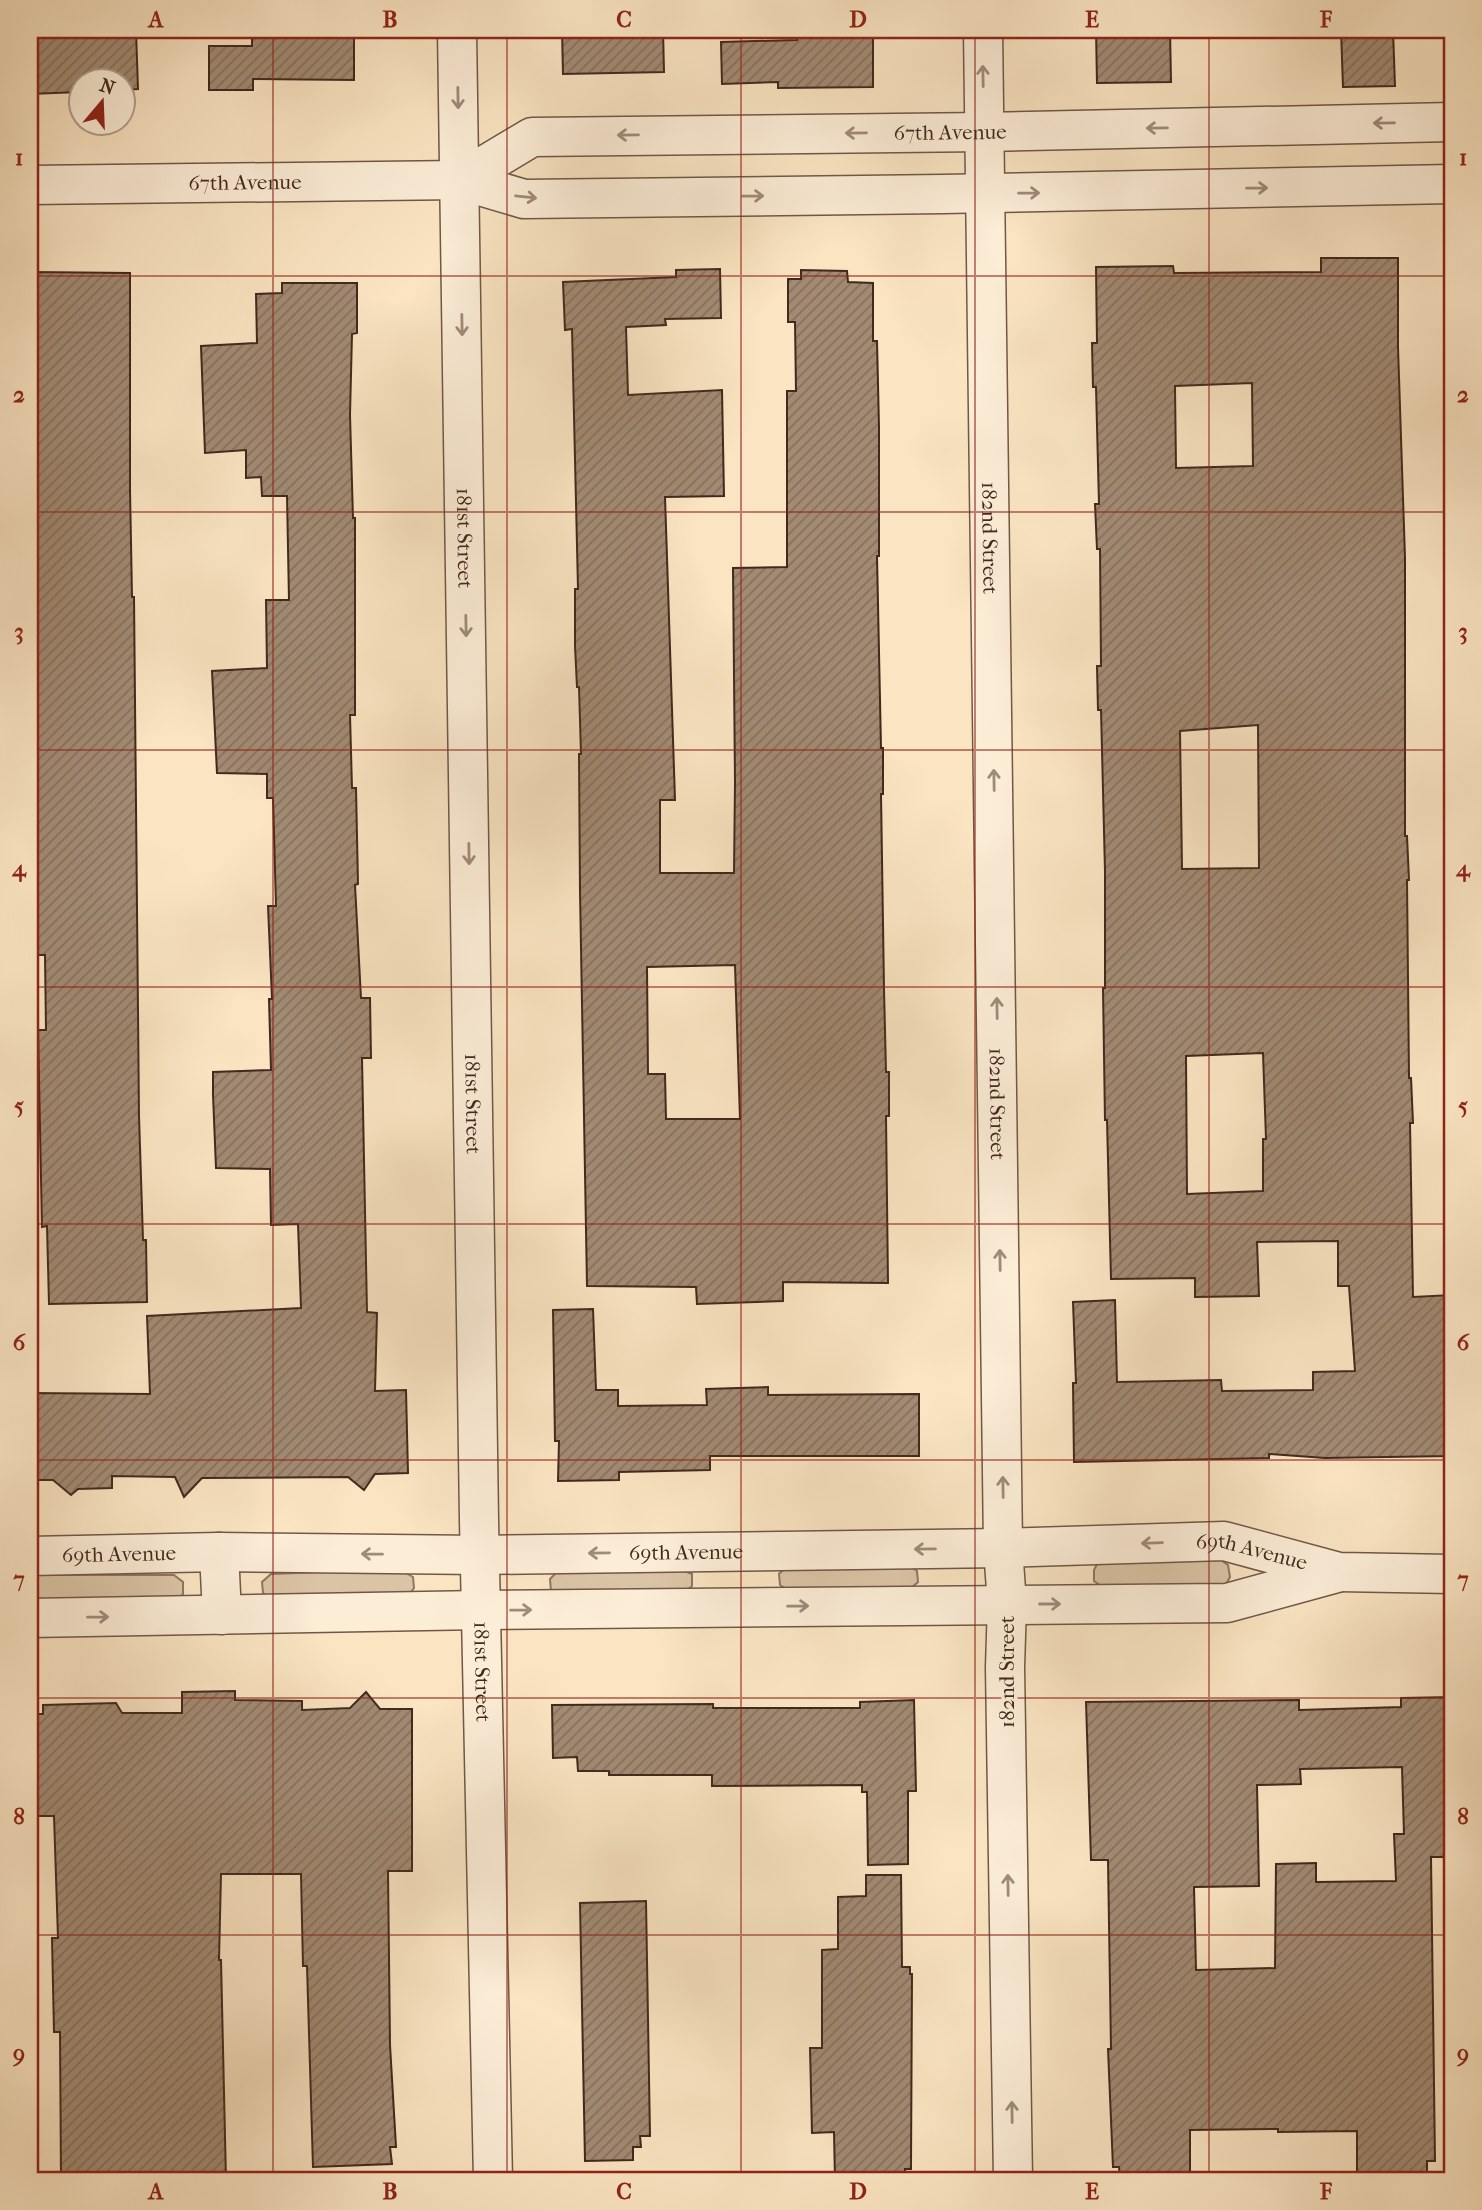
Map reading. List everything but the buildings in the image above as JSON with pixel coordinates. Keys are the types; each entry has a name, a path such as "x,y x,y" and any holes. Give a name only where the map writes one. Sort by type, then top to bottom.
{"street":[{"name":"181st Street","path":"457,30 480,1555 493,2180"},
{"name":"182nd Street","path":"983,30 1013,2180"},
{"name":"67th Avenue","path":"460,180 532,136 985,132 1452,122"},
{"name":"67th Avenue","path":"30,185 460,180 524,199 1452,184"},
{"name":"69th Avenue","path":"30,1556 219,1552 480,1555 1003,1548 1224,1541 1339,1572 1452,1574"},
{"path":"739,1607 741,1551"},
{"path":"219,1552 222,1615"},
{"name":"69th Avenue","path":"30,1618 481,1610 1227,1603 1339,1572"}],"shaded area":[{"path":"1218,1558 1228,1565 1230,1577 1225,1586 1104,1588 1094,1581 1094,1570 1099,1560"},
{"path":"903,1561 917,1571 918,1582 910,1589 789,1591 780,1585 779,1574 788,1565"},
{"path":"675,1567 692,1574 692,1586 681,1595 551,1591 550,1579 559,1570"},
{"path":"399,1569 413,1577 414,1588 406,1599 273,1600 263,1593 262,1582 271,1574"},
{"path":"38,1575 174,1575 183,1582 183,1594 174,1603 35,1603 30,1596 30,1583"}]}
